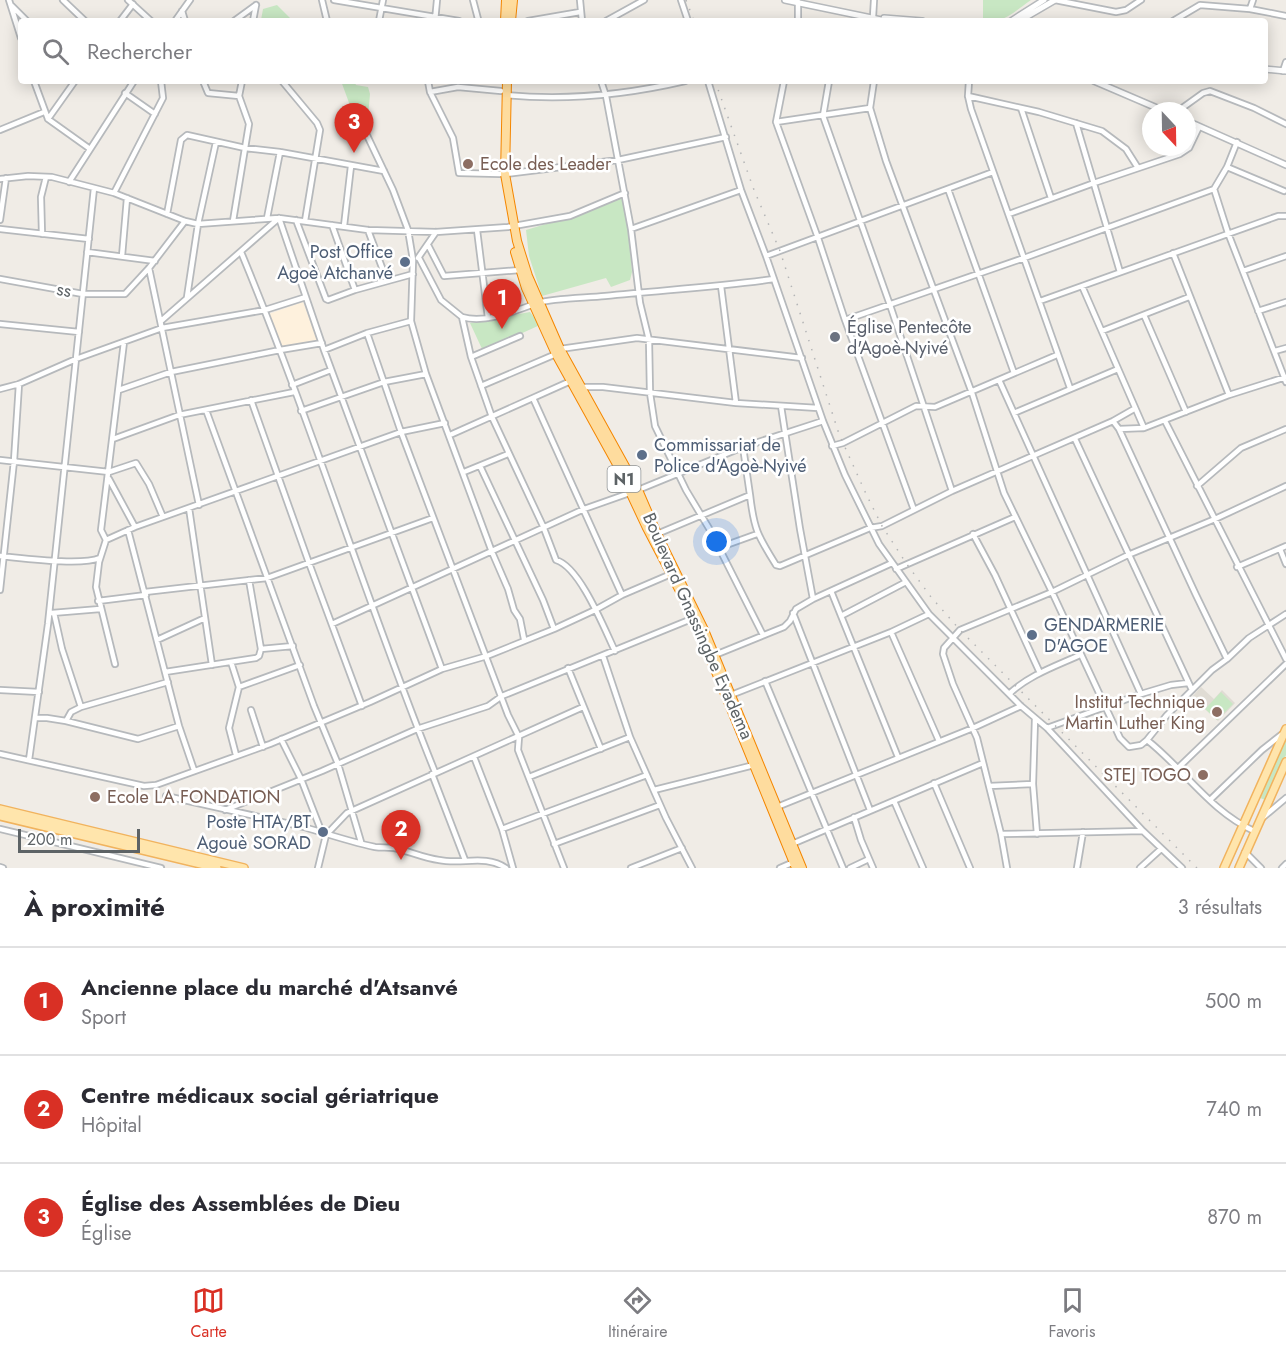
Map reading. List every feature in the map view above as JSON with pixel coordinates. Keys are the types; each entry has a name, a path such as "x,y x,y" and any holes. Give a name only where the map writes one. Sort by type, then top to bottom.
{"highway":[{"path":"505,18 506,0"},
{"path":"511,18 513,0"},
{"name":"Boulevard Gnassingbe Eyadema","path":"502,84 502,174 520,270 557,351 635,492 694,618 777,807 795,865"},
{"name":"Boulevard Gnassingbe Eyadema","path":"504,93 506,84"},
{"name":"Boulevard Gnassingbe Eyadema","path":"511,227 536,304"},
{"name":"Boulevard Gnassingbe Eyadema","path":"573,380 580,387 657,534 673,573 715,655 754,765 802,868"}],"main road":[{"path":"1224,868 1285,731"},
{"path":"1239,868 1254,831 1284,773 1286,762"},
{"path":"1254,800 1266,806"},
{"path":"0,809 244,868"},
{"path":"0,816 217,868"}],"street":[{"path":"63,0 83,18"},
{"path":"128,0 148,18"},
{"path":"178,18 190,0"},
{"path":"322,0 326,18"},
{"path":"334,0 431,18"},
{"path":"380,18 383,0"},
{"path":"436,18 437,0"},
{"path":"473,0 478,18"},
{"path":"580,0 581,18"},
{"path":"611,18 644,0"},
{"path":"681,0 687,18"},
{"path":"786,0 876,18"},
{"path":"873,17 874,0"},
{"path":"1024,18 1055,0 1116,12 1126,10 1141,0"},
{"path":"1250,9 1253,0"},
{"path":"1016,18 1041,1"},
{"path":"10,2 24,18"},
{"path":"10,2 18,28"},
{"path":"798,2 798,18"},
{"path":"1177,18 1199,2 1286,16"},
{"path":"122,18 133,4"},
{"path":"238,18 256,5 254,18"},
{"path":"182,11 184,18"},
{"path":"545,18 580,12"},
{"path":"873,17 885,18"},
{"path":"1268,69 1284,71 1286,62"},
{"path":"35,84 48,119 90,149"},
{"path":"48,119 73,84"},
{"path":"69,182 132,84"},
{"path":"114,193 163,98 161,84"},
{"path":"204,84 208,93 239,96"},
{"path":"233,220 249,122 239,96 241,84"},
{"path":"284,84 320,130 305,221"},
{"path":"429,84 430,92 453,138 459,173 502,174 618,160 726,138"},
{"path":"602,84 625,193 638,293 649,340 650,393 657,434 763,635"},
{"path":"430,92 458,87 541,98 606,96 672,84"},
{"path":"709,84 741,190 823,422 870,528 929,614 1035,719 1047,728 1143,831 1182,868"},
{"path":"783,84 776,122 914,510"},
{"path":"828,84 823,116 890,305 952,491"},
{"path":"874,84 870,108 902,206 972,393 996,472 1015,517 1124,744 1136,747 1147,741 1167,715 1212,670 1249,638 1286,614"},
{"path":"969,84 968,96 971,109 1070,388"},
{"path":"1101,84 1143,102"},
{"path":"1190,102 1210,91 1254,108 1286,124"},
{"path":"125,93 155,114"},
{"path":"968,96 1102,131 1126,149 1138,168"},
{"path":"776,122 870,108"},
{"path":"1021,108 1051,198"},
{"path":"0,120 1,129 44,112"},
{"path":"1076,123 1120,272"},
{"path":"1196,126 1286,165"},
{"path":"1009,214 1185,152 1199,127"},
{"path":"364,129 393,190 416,259 441,300 462,317 488,318 536,304 774,279"},
{"path":"167,214 182,140 187,135 245,148 384,171"},
{"path":"187,297 198,224 216,142"},
{"path":"845,320 1214,189 1227,167 1237,142"},
{"path":"267,218 280,152"},
{"path":"344,226 351,166"},
{"path":"1227,167 1284,191"},
{"path":"766,256 993,172"},
{"path":"0,220 3,178 28,176 46,177 114,193 198,224 279,218 368,230 436,232 511,227 576,215 625,193"},
{"path":"42,234 41,197 46,177"},
{"path":"29,760 52,613 55,561 94,188"},
{"path":"948,189 1014,374"},
{"path":"1214,189 1228,233 1286,382"},
{"path":"631,229 741,190"},
{"path":"122,256 127,198"},
{"path":"1040,301 1228,233 1278,216 1286,216"},
{"path":"161,321 279,218"},
{"path":"279,218 331,370 442,669"},
{"path":"296,220 326,299 413,274"},
{"path":"185,221 149,268 199,505"},
{"path":"332,225 355,290"},
{"path":"0,230 89,239"},
{"path":"368,230 387,281"},
{"path":"477,230 488,318"},
{"path":"436,232 416,259 411,321 426,374 514,610 520,619 524,639"},
{"path":"428,245 444,276 520,270"},
{"path":"87,252 155,261"},
{"path":"241,252 280,350 350,549 465,860"},
{"path":"1173,253 1229,395"},
{"path":"1243,271 1286,256"},
{"name":"ss","path":"0,279 83,294 122,295 149,268"},
{"path":"721,286 736,403"},
{"path":"1082,286 1144,428"},
{"path":"0,389 19,384 76,359 162,328 265,310 306,297"},
{"path":"1102,331 1189,297"},
{"path":"1258,311 1286,302"},
{"path":"1144,315 1186,412"},
{"path":"462,317 471,357 492,417 543,526 556,560 563,562 575,572 615,651"},
{"path":"324,350 367,333 411,321"},
{"path":"0,324 79,332"},
{"path":"367,333 433,518 508,715 519,737 518,750 564,868"},
{"path":"471,357 520,336"},
{"path":"481,386 557,351 630,338 802,358"},
{"path":"115,664 98,601 96,584 100,558 106,540 101,530 124,342"},
{"path":"119,390 171,372 322,343"},
{"path":"1275,351 1286,348"},
{"path":"832,446 916,406 935,407 1057,355"},
{"path":"1014,413 1118,369"},
{"path":"292,385 331,370"},
{"path":"301,411 384,382 426,374"},
{"path":"1119,429 1144,428 1229,395 1285,377"},
{"path":"450,435 573,380"},
{"path":"999,380 1141,694"},
{"path":"0,590 14,461 19,384"},
{"path":"580,387 603,387 736,403 818,408"},
{"path":"113,439 179,415 294,392"},
{"path":"533,398 622,595"},
{"path":"251,400 362,706"},
{"path":"781,406 813,599"},
{"path":"743,447 757,534 778,565 870,528 882,526 952,491 1113,421 1134,408"},
{"path":"206,410 338,764 361,842"},
{"path":"1113,421 1119,429 1227,659"},
{"path":"1165,421 1237,567 1286,659"},
{"path":"332,624 584,509 635,492 743,447 823,422"},
{"path":"106,540 135,527 401,432 445,423"},
{"path":"1197,486 1241,448 1286,429"},
{"path":"1075,438 1192,690"},
{"path":"464,472 508,454"},
{"path":"0,459 109,471 137,464 149,484 163,517"},
{"path":"480,466 543,600 554,629"},
{"path":"108,478 135,527"},
{"path":"1007,868 1001,834 973,728 953,684 943,654 944,648 960,630 1053,592 1128,555 1215,519 1286,486"},
{"path":"657,534 750,495"},
{"path":"0,506 9,507"},
{"path":"189,508 212,665"},
{"path":"896,568 1015,517"},
{"path":"98,601 200,585 267,578 433,518"},
{"path":"128,530 179,726 194,770"},
{"path":"718,548 757,534"},
{"path":"974,534 1040,673"},
{"path":"1237,567 1286,546"},
{"path":"1280,549 1286,564"},
{"path":"2,556 55,561 100,558"},
{"path":"715,655 787,624 793,613 813,599 892,563"},
{"path":"0,754 144,786 156,785 263,747 362,706 442,669 487,656 524,639 554,629 622,595 673,573"},
{"path":"165,672 260,656 261,649 249,580"},
{"path":"841,616 906,582"},
{"path":"831,591 898,757"},
{"path":"52,613 100,609"},
{"path":"52,613 81,707"},
{"path":"793,613 870,810"},
{"path":"728,696 891,632 929,614"},
{"path":"157,640 205,618"},
{"path":"225,810 417,729 488,706 502,696 694,618"},
{"path":"891,632 939,741"},
{"path":"261,649 293,646"},
{"path":"1010,694 1040,673 1080,655"},
{"path":"603,656 630,737 660,805 692,868"},
{"path":"231,662 239,687 229,728 236,755"},
{"path":"1178,768 1286,664"},
{"path":"239,687 300,665"},
{"path":"568,668 601,749"},
{"path":"765,681 843,868"},
{"path":"66,721 71,712 81,707 168,682"},
{"path":"1047,728 1141,694 1171,685 1188,683"},
{"path":"0,690 39,692"},
{"path":"777,807 1022,706"},
{"path":"318,868 324,834 352,810 583,707"},
{"path":"37,708 47,718"},
{"path":"251,710 263,747"},
{"path":"36,718 66,721 138,739 179,726"},
{"path":"1035,719 1033,784 1037,834"},
{"path":"1210,800 1285,731"},
{"path":"529,777 630,737"},
{"path":"281,739 324,834"},
{"path":"1147,741 1210,800 1242,826 1254,831"},
{"path":"474,757 502,829 513,868"},
{"path":"790,845 983,763"},
{"path":"654,790 754,765"},
{"path":"502,829 647,775"},
{"path":"933,783 970,868"},
{"path":"989,786 1033,784"},
{"path":"166,796 304,827 374,847 393,848 442,861 491,861 507,868"},
{"path":"1260,820 1286,798"},
{"path":"894,801 923,868"},
{"path":"554,844 660,805"},
{"path":"854,817 873,868"},
{"path":"304,827 317,822"},
{"path":"0,829 161,868"},
{"path":"1001,834 1143,831"},
{"path":"1077,868 1083,832"},
{"path":"631,868 682,848"},
{"path":"1140,868 1161,849"},
{"path":"1245,852 1261,868"},
{"path":"850,868 869,859"},
{"path":"122,868 124,860"},
{"path":"1282,868 1286,864"},
{"path":"780,868 795,865"}],"shaded area":[{"path":"303,302 318,343 282,348 269,314"},
{"name":"Institut Technique Martin Luther King","path":"1201,687 1214,699 1222,690 1235,703 1218,721 1192,697"}],"green space":[{"path":"983,0 1031,0 1004,18 983,18"},
{"path":"277,5 290,18 261,18 263,9"},
{"path":"342,84 368,87 370,94 368,117 355,119"},
{"path":"616,197 626,201 632,272 630,280 611,287 606,278 542,296 529,256 526,230 583,213"},
{"path":"530,312 540,325 483,351 470,323"},
{"path":"1221,692 1233,704 1217,720 1205,709"},
{"path":"1286,739 1286,755 1265,800 1258,797"}],"railway":[{"path":"686,0 693,18"},
{"path":"716,84 754,190 780,251 839,434 882,526 931,597 960,630 1197,868"}],"place":[{"name":"Église des Assemblées de Dieu","path":"354,153"},
{"name":"Ecole des Leader","path":"468,164"},
{"name":"Post Office Agoè Atchanvé","path":"405,262"},
{"name":"Ancienne place du marché d'Atsanvé","path":"502,329"},
{"name":"Église Pentecôte d'Agoè-Nyivé","path":"835,337"},
{"name":"Commissariat de Police d'Agoè-Nyivé","path":"642,455"},
{"name":"GENDARMERIE D'AGOE","path":"1032,635"},
{"name":"Institut Technique Martin Luther King","path":"1217,712"},
{"name":"STEJ TOGO","path":"1203,775"},
{"name":"Ecole LA FONDATION","path":"95,797"},
{"name":"Poste HTA/BT Agouè SORAD","path":"323,832"},
{"name":"Centre médicaux social gériatrique","path":"401,860"}]}
